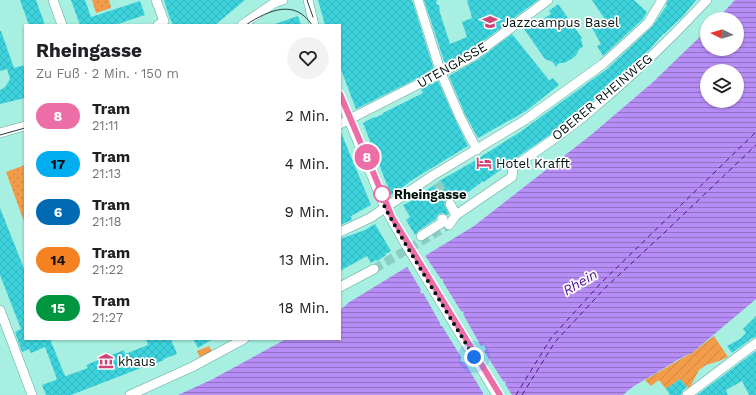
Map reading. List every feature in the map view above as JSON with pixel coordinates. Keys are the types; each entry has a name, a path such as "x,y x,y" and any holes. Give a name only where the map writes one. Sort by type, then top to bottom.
{"street":[{"path":"53,0 62,24"},
{"path":"156,0 164,21 160,24"},
{"path":"244,24 274,4 283,0"},
{"path":"308,0 314,24"},
{"path":"418,0 441,73 460,117 477,150"},
{"name":"UTENGASSE","path":"341,124 476,54 548,0"},
{"path":"341,232 370,218 434,180 477,150 525,120 604,64 648,23 662,0"},
{"name":"OBERER RHEINWEG","path":"456,215 512,177 513,167 582,118 623,83 707,0"},
{"path":"341,100 385,208 497,395"},
{"path":"0,133 24,126"},
{"path":"421,236 443,222 442,220 446,222 456,215 450,204"},
{"path":"341,286 374,269"},
{"path":"0,310 32,395"},
{"path":"130,395 192,367 242,340"},
{"path":"689,393 756,343"}],"shaded area":[{"path":"92,0 109,0 111,8 96,13"},
{"path":"24,165 24,221 6,172"},
{"path":"714,336 728,357 706,365 699,370 689,389 680,379 666,389 659,380 651,386 645,380 692,353"},
{"path":"209,346 212,352 200,358 197,351"}],"water":[{"name":"Rhein","path":"735,0 756,0 756,299 692,353 640,382 623,395 178,395 211,380 284,340 341,340 341,308 474,226 591,135 652,83 700,37 700,56 744,56 744,12 724,12"}],"pier":[{"path":"424,254 441,279 443,279 443,282 461,311 464,312 463,314 481,346 484,345 486,349 484,351 503,381 506,382 505,384 512,395 483,395 465,363 460,361 461,357 440,325 423,293 420,293 421,290 406,265"}],"building":[{"path":"20,0 36,0 45,24 29,24"},
{"path":"71,0 85,0 91,17 140,1 145,15 118,24 80,24"},
{"path":"164,0 245,0 216,24 173,24"},
{"path":"318,0 412,0 434,70 356,109 341,70 341,24 325,24"},
{"path":"424,0 437,0 436,4 439,5 440,13 450,44 467,37 462,22 472,18 467,0 538,0 473,49 445,64"},
{"path":"592,0 634,0 647,12 643,19 603,56 597,46 601,44 592,28 602,22 601,20 604,18"},
{"path":"668,0 696,0 683,16 664,33 650,49 595,99 554,132 501,168 502,169 484,182 483,181 455,201 451,198 447,199 444,204 449,214 439,214 436,219 418,231 415,235 406,220 410,217 403,205 439,181 520,132 607,69 652,27 667,5"},
{"path":"558,4 582,38 583,47 579,49 573,58 564,63 559,63 556,67 553,62 545,59 524,29 533,22 535,25 551,14 549,11"},
{"path":"298,16 301,24 275,24"},
{"path":"1,31 14,68 24,65 24,98 0,104 0,90 5,87 10,79 7,69 0,71"},
{"path":"512,34 549,80 553,78 559,85 526,111 478,138 465,114 449,76 479,59"},
{"path":"438,81 468,146 412,180 391,195 363,123 423,93 421,89"},
{"path":"341,132 371,205 351,216 352,220 341,225"},
{"path":"0,208 24,268 24,340 50,340 65,376 88,368 86,365 101,359 100,356 108,352 109,356 124,350 125,354 148,345 146,340 171,340 177,354 71,395 46,395 42,385 57,379 45,347 31,353 29,349 22,352 15,332 21,329 0,275"},
{"path":"375,224 391,251 377,261 376,260 371,263 367,256 341,270 341,239 365,230"},
{"path":"756,316 756,337 752,338 732,353 727,346 740,339 746,333 743,329"},
{"path":"194,340 211,340 198,348"},
{"path":"756,351 756,395 749,395 742,381 726,390 728,395 697,395"},
{"path":"680,379 687,387 683,390 681,395 670,395 666,389"}],"ferry route":[{"path":"516,395 551,338 601,283 756,132"},
{"path":"522,395 555,342 605,288 756,145"}],"tunnel":[{"path":"437,183 450,204"},
{"path":"374,269 449,225"}],"tram line":[{"path":"307,0 313,17"},
{"path":"248,24 265,14 282,9 298,12 306,17 311,24"},
{"path":"341,96 392,217 500,395"},
{"name":"8","path":"341,96 392,217 500,395"},
{"path":"0,135 24,128"}],"place":[{"name":"Jazzcampus Basel","path":"490,22"},
{"name":"Hotel Krafft","path":"484,163"},
{"name":"Rheingasse","path":"382,194"},
{"name":"khaus","path":"106,361"}],"route":[{"path":"382,194 380,195 390,218 474,357"}]}
